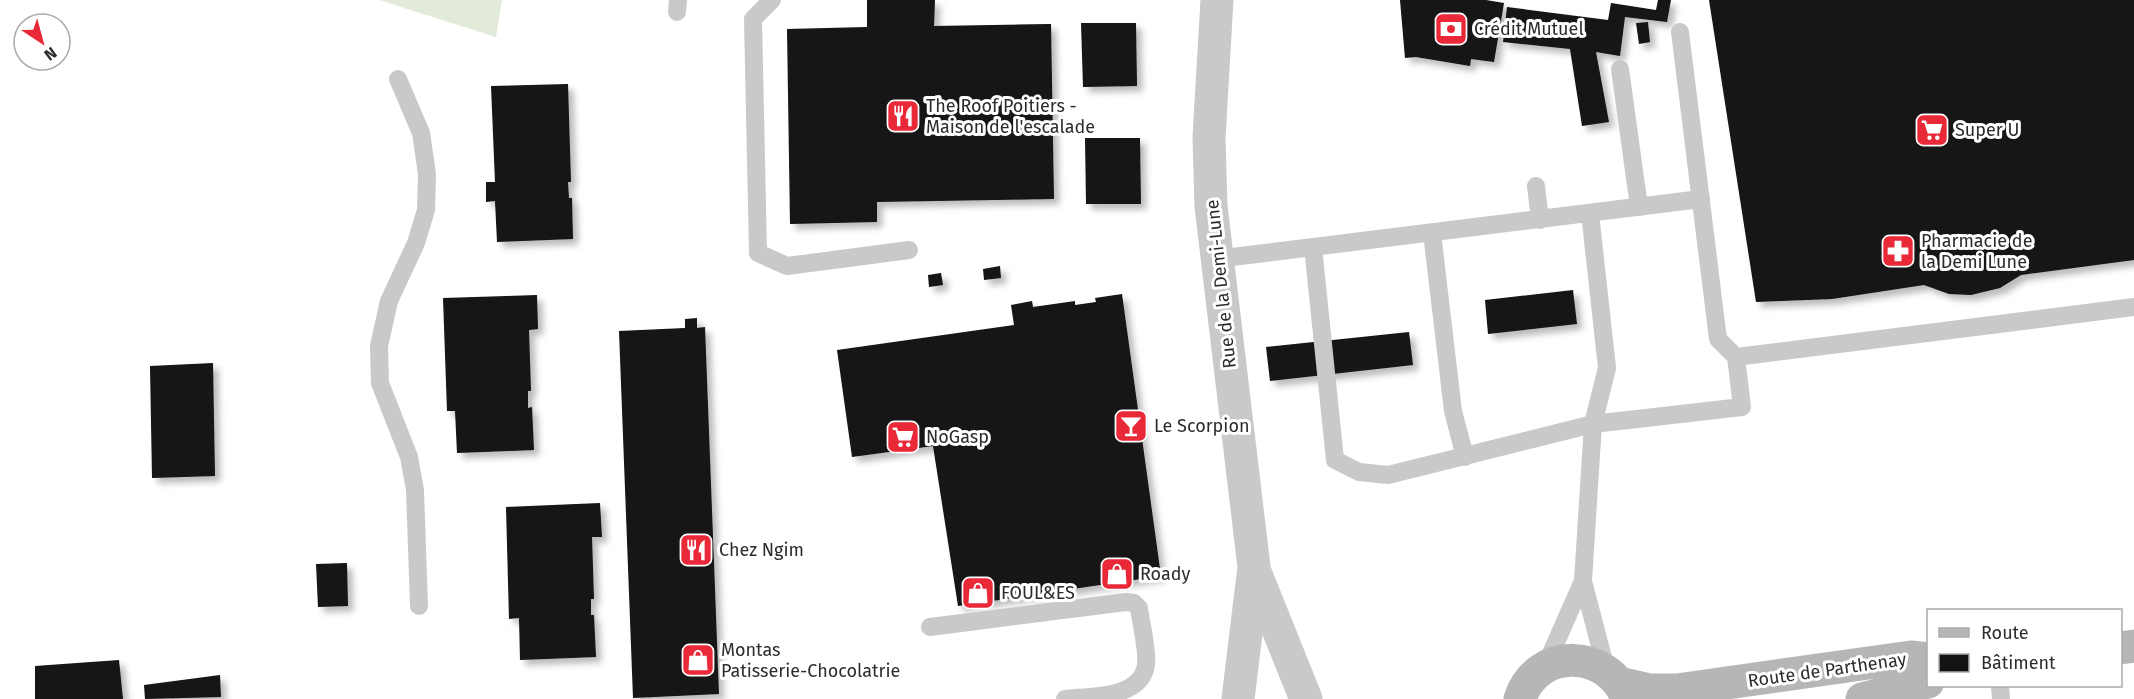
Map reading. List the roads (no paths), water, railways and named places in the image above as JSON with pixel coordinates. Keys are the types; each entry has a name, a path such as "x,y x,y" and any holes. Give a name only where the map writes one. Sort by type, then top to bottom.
{"main road":[{"name":"Route de Parthenay","path":"1545,667 1571,659 1589,661 1617,684 1650,690 1677,690 1911,657 1927,659"},
{"path":"1517,698 1531,679 1545,667"},
{"name":"Route de Parthenay","path":"1862,699 1927,683"}],"street":[{"name":"Rue de la Demi-Lune","path":"1217,0 1209,138 1211,207 1254,567 1238,699"},
{"name":"Rue de la Demi-Lune","path":"1254,567 1306,699"}],"lane":[{"path":"772,0 753,19 758,253 787,266 909,250"},
{"path":"1313,247 1335,460 1359,472 1388,475 1593,424 1742,407 1736,357 1718,339 1680,32"},
{"path":"1620,69 1639,207"},
{"path":"398,79 421,133 427,174 426,210 416,243 389,301 379,346 380,383 409,457 415,490 418,606"},
{"path":"1536,186 1540,220"},
{"path":"1216,259 1701,199"},
{"path":"1545,667 1583,581 1593,424 1607,368 1590,213"},
{"path":"1432,233 1454,411 1466,457"},
{"path":"1736,357 2134,307"},
{"path":"1583,581 1617,684"},
{"path":"930,627 1126,602 1134,603 1139,609 1146,666 1136,683 1121,692 1065,699"}],"place":[{"name":"Crédit Mutuel","path":"1451,29"},
{"name":"The Roof Poitiers - Maison de l'escalade","path":"903,116"},
{"name":"Super U","path":"1932,130"},
{"name":"Pharmacie de la Demi Lune","path":"1898,251"},
{"name":"Le Scorpion","path":"1131,426"},
{"name":"NoGasp","path":"903,437"},
{"name":"Chez Ngim","path":"696,550"},
{"name":"Roady","path":"1117,574"},
{"name":"FOUL&ES","path":"978,593"},
{"name":"Montas Patisserie-Chocolatrie","path":"698,660"}]}
